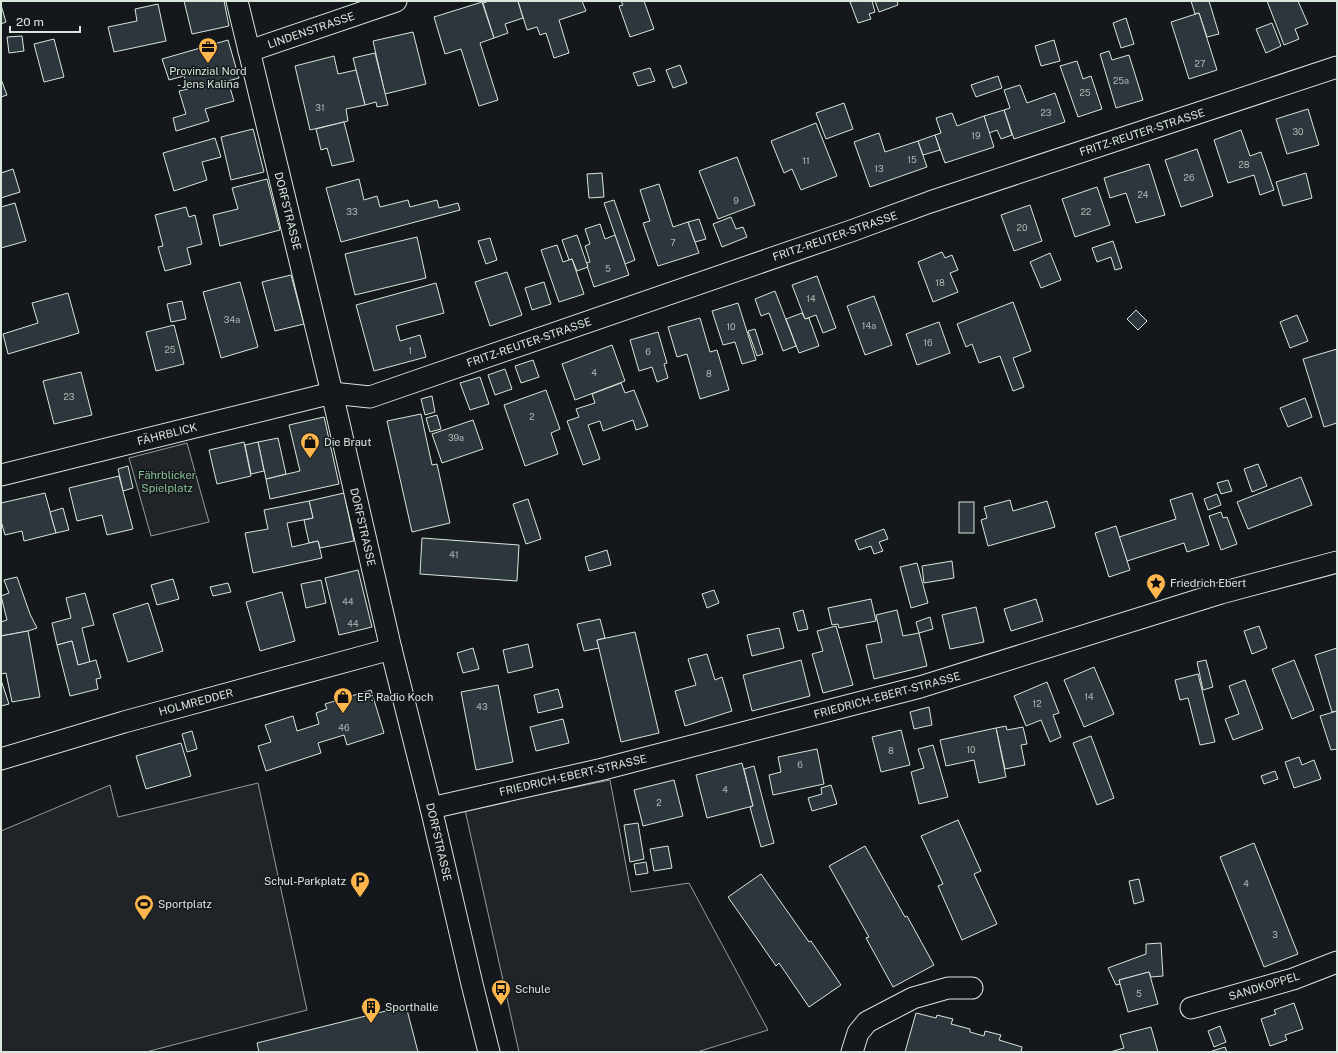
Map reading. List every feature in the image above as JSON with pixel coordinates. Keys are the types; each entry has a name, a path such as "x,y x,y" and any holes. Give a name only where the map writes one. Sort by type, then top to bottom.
{"street":[{"name":"DORFSTRASSE","path":"237,1 332,394 391,649 431,808 489,1052"},
{"name":"LINDENSTRASSE","path":"249,51 396,1"},
{"name":"FRITZ-REUTER-STRASSE","path":"332,394 370,397 852,231 930,202 1337,67"},
{"name":"FÄHRBLICK","path":"1,475 332,394"},
{"name":"FRIEDRICH-EBERT-STRASSE","path":"431,808 602,769 920,687 1221,593 1337,562"},
{"name":"HOLMREDDER","path":"1,759 124,722 391,649"},
{"name":"SANDKOPPEL","path":"1191,1008 1293,978 1337,962"},
{"path":"852,1052 858,1033 867,1022 913,998 948,988 972,988"}],"green space":[{"name":"Fährblicker Spielplatz","path":"187,443 209,522 151,536 129,458"},
{"path":"610,780 631,892 689,883 768,1030 697,1052 519,1052 465,810"},
{"name":"Sportplatz","path":"258,783 307,1010 146,1052 1,1052 1,831 110,785 118,817"}],"building":[{"path":"184,1 224,1 229,26 192,34"},
{"path":"489,1 518,1 523,18 505,24 508,33 494,38 483,3"},
{"path":"518,1 582,1 586,11 559,20 569,53 554,58 546,33 540,35 537,27 527,30"},
{"path":"621,1 644,1 654,29 630,37 619,6 623,5"},
{"path":"872,1 875,12 869,14 871,19 858,23 850,2"},
{"path":"875,1 897,1 898,5 879,12"},
{"path":"1191,1 1209,1 1219,34 1207,37 1199,13 1195,14"},
{"path":"1267,1 1298,1 1308,24 1295,29 1299,39 1284,45"},
{"path":"482,2 494,38 480,43 498,100 479,106 461,49 445,54 434,17"},
{"path":"158,4 166,41 114,52 108,27 137,21 135,9"},
{"path":"1,5 6,22 1,24"},
{"path":"1199,13 1217,70 1189,79 1171,22"},
{"path":"1126,18 1134,44 1121,48 1113,23"},
{"path":"1272,23 1281,46 1266,53 1256,29"},
{"path":"413,32 426,84 385,94 373,41"},
{"path":"22,36 24,51 9,53 7,37"},
{"path":"54,39 64,77 44,82 34,44"},
{"path":"228,40 239,78 228,81 234,101 205,109 209,121 176,131 173,118 186,114 179,91 188,89 184,76 169,80 162,59"},
{"path":"1054,40 1060,61 1041,66 1035,46"},
{"path":"1109,51 1112,60 1129,55 1143,100 1116,108 1100,54"},
{"path":"375,53 388,105 377,107 376,102 365,105 353,58"},
{"path":"334,56 338,74 356,70 365,105 346,109 348,121 310,130 295,66"},
{"path":"1077,61 1083,79 1091,76 1102,109 1078,117 1060,66"},
{"path":"680,65 687,83 673,88 666,70"},
{"path":"650,68 655,81 638,86 633,73"},
{"path":"998,76 1002,88 976,97 971,85"},
{"path":"1,79 7,95 1,97"},
{"path":"1020,85 1027,103 1055,93 1065,122 1014,139 1004,110 1010,108 1004,90"},
{"path":"844,103 853,129 826,139 816,113"},
{"path":"1308,109 1319,145 1287,154 1276,119"},
{"path":"1004,110 1012,135 1001,139 997,130 989,133 984,116"},
{"path":"952,113 957,126 984,116 994,147 945,163 935,135 941,133 936,118"},
{"path":"344,122 354,161 332,166 327,148 321,150 316,129"},
{"path":"816,123 837,176 801,190 792,169 784,173 771,141"},
{"path":"253,129 264,172 231,180 221,137"},
{"path":"1241,130 1250,156 1261,152 1274,190 1260,195 1254,175 1228,183 1214,140"},
{"path":"879,133 885,152 918,141 927,167 870,187 854,142"},
{"path":"935,135 940,150 923,155 918,141"},
{"path":"215,138 221,157 202,162 207,180 174,191 163,153"},
{"path":"1197,149 1213,196 1181,207 1165,160"},
{"path":"737,157 755,205 718,219 699,171"},
{"path":"1149,164 1165,215 1136,223 1126,193 1110,198 1104,178"},
{"path":"13,169 20,192 1,198 1,173"},
{"path":"602,173 604,197 589,198 587,174"},
{"path":"1306,173 1312,198 1283,206 1276,182"},
{"path":"267,179 280,230 220,246 213,215 238,209 232,188"},
{"path":"359,179 364,200 377,196 380,207 408,200 410,207 437,200 439,208 458,203 460,210 341,242 326,188"},
{"path":"659,184 673,227 688,222 699,253 658,266 643,223 650,221 640,190"},
{"path":"1097,187 1110,225 1075,237 1062,199"},
{"path":"614,200 635,260 625,264 604,203"},
{"path":"15,203 26,241 1,248 1,207"},
{"path":"1030,205 1042,241 1014,251 1001,215"},
{"path":"186,207 189,217 195,215 202,244 187,248 191,264 165,271 158,247 163,246 155,215"},
{"path":"731,217 736,229 743,227 747,237 722,247 713,224"},
{"path":"699,219 706,239 695,242 688,222"},
{"path":"600,224 605,239 615,235 629,275 594,287 586,263 590,262 585,246 590,244 585,229"},
{"path":"577,235 588,267 577,271 572,259 569,260 562,240"},
{"path":"417,237 426,278 355,295 345,254"},
{"path":"490,238 497,260 486,264 478,241"},
{"path":"1113,241 1122,268 1115,270 1111,257 1097,262 1092,248"},
{"path":"557,245 563,262 572,259 584,294 559,302 541,250"},
{"path":"942,252 945,258 952,255 958,270 950,273 958,292 933,302 918,262"},
{"path":"1050,253 1061,280 1041,288 1030,262"},
{"path":"507,272 522,315 490,326 475,282"},
{"path":"291,275 304,324 275,331 262,282"},
{"path":"817,276 836,328 823,333 816,315 805,319 792,285"},
{"path":"240,282 258,347 221,358 203,292"},
{"path":"544,282 551,304 532,310 525,288"},
{"path":"436,283 444,313 396,326 400,341 420,335 426,357 374,371 356,305"},
{"path":"775,291 796,346 783,351 769,313 761,316 755,299"},
{"path":"68,293 79,333 8,354 3,334 38,323 32,303"},
{"path":"874,296 892,345 865,355 847,306"},
{"path":"182,301 186,319 171,322 167,304"},
{"path":"1013,302 1031,351 1013,358 1024,387 1013,391 1000,356 979,363 972,344 966,347 957,324"},
{"path":"738,303 756,360 742,364 735,342 723,345 712,311"},
{"path":"1136,310 1147,321 1138,330 1127,319"},
{"path":"802,313 805,319 809,318 819,346 799,353 786,319"},
{"path":"1297,315 1308,341 1290,348 1280,322"},
{"path":"700,318 710,352 717,350 729,390 700,399 687,354 677,357 668,327"},
{"path":"939,322 950,353 917,365 906,334"},
{"path":"174,325 184,364 156,371 146,332"},
{"path":"755,329 763,354 757,356 748,331"},
{"path":"658,332 667,363 664,364 668,378 657,382 652,367 639,371 630,340"},
{"path":"612,345 625,381 575,400 562,364"},
{"path":"1337,349 1337,423 1324,427 1303,359"},
{"path":"533,360 539,377 521,383 515,366"},
{"path":"505,369 512,389 495,395 488,375"},
{"path":"81,372 92,415 54,424 43,381"},
{"path":"480,377 489,404 470,410 460,383"},
{"path":"621,383 625,393 634,390 648,426 636,430 633,420 603,431 600,421 588,425 600,459 583,465 567,421 579,417 576,409 595,403 592,394"},
{"path":"546,390 560,429 551,433 558,454 525,466 504,405"},
{"path":"432,396 435,412 425,415 421,399"},
{"path":"1305,398 1312,417 1288,427 1280,408"},
{"path":"421,414 432,465 437,464 450,523 412,532 387,421"},
{"path":"437,415 441,429 430,432 426,418"},
{"path":"324,417 339,484 270,499 266,479 300,471 289,425"},
{"path":"473,420 483,449 442,463 432,434"},
{"path":"278,438 286,474 266,479 258,442"},
{"path":"244,442 251,476 217,484 209,450"},
{"path":"258,442 264,471 251,474 245,445"},
{"path":"1258,464 1267,486 1252,492 1244,469"},
{"path":"128,466 133,488 123,491 118,469"},
{"path":"119,476 133,529 107,535 102,515 77,521 69,488"},
{"path":"1301,477 1312,505 1248,529 1237,502"},
{"path":"1228,480 1232,491 1221,494 1217,483"},
{"path":"45,493 56,533 24,541 22,531 5,535 1,521 1,503"},
{"path":"344,493 354,541 320,548 318,541 309,543 304,520 313,518 309,501"},
{"path":"1192,493 1209,545 1187,552 1184,543 1127,561 1119,537 1176,519 1170,500"},
{"path":"1217,494 1221,505 1208,510 1204,499"},
{"path":"528,499 541,539 526,544 513,504"},
{"path":"1010,500 1013,511 1047,501 1055,527 988,546 981,520 987,518 984,507"},
{"path":"309,501 313,518 287,523 292,547 318,541 322,558 253,573 245,533 268,529 264,510"},
{"path":"959,502 974,502 974,533 959,533"},
{"path":"63,508 69,530 56,533 50,512"},
{"path":"1221,512 1223,518 1227,517 1237,544 1221,550 1209,516"},
{"path":"1116,526 1130,570 1109,577 1095,533"},
{"path":"884,529 888,539 879,542 883,551 874,554 871,546 859,550 855,540"},
{"path":"422,538 519,545 517,581 420,574"},
{"path":"607,550 611,565 589,571 585,557"},
{"path":"952,561 954,578 924,583 922,566"},
{"path":"917,563 928,603 911,608 900,567"},
{"path":"358,570 372,627 339,635 325,578"},
{"path":"17,577 30,614 37,628 1,636 1,622 7,620 1,596 9,593 4,580"},
{"path":"173,579 179,599 157,605 151,585"},
{"path":"321,580 326,603 306,608 301,584"},
{"path":"228,583 231,592 213,596 210,587"},
{"path":"714,590 719,603 707,608 702,594"},
{"path":"282,592 295,641 260,651 246,602"},
{"path":"85,593 94,625 82,628 90,662 78,665 72,641 57,645 52,623 71,618 66,598"},
{"path":"871,599 876,621 839,628 838,624 832,625 828,608"},
{"path":"1036,599 1043,621 1011,631 1004,609"},
{"path":"148,603 163,651 128,662 113,614"},
{"path":"976,607 984,642 950,649 942,615"},
{"path":"803,610 808,629 798,631 793,613"},
{"path":"897,610 903,636 919,633 927,666 874,679 866,645 882,642 876,615"},
{"path":"930,617 933,629 919,633 916,622"},
{"path":"600,619 605,638 597,640 599,648 584,651 577,624"},
{"path":"836,626 853,685 823,693 812,654 823,651 817,631"},
{"path":"1259,626 1267,648 1252,654 1244,631"},
{"path":"779,628 784,648 752,656 747,635"},
{"path":"28,631 40,697 12,702 6,673 1,674 1,636"},
{"path":"635,632 659,733 621,742 597,640"},
{"path":"72,641 78,665 96,660 101,678 96,679 98,689 70,696 57,645"},
{"path":"528,644 533,667 508,673 503,650"},
{"path":"473,648 479,669 463,673 457,653"},
{"path":"1337,648 1337,711 1332,712 1315,655"},
{"path":"707,654 715,680 722,677 732,711 685,726 675,691 696,685 688,659"},
{"path":"801,660 810,696 752,711 743,675"},
{"path":"1206,660 1213,687 1203,690 1197,662"},
{"path":"1294,660 1314,710 1292,719 1272,669"},
{"path":"1094,667 1114,714 1084,727 1064,680"},
{"path":"1198,674 1215,742 1200,745 1188,698 1180,700 1175,680"},
{"path":"1,680 9,704 1,706"},
{"path":"1245,680 1263,729 1233,740 1225,719 1239,714 1229,686"},
{"path":"1047,682 1059,713 1053,715 1061,737 1050,742 1041,720 1026,726 1014,696"},
{"path":"498,685 513,762 476,770 461,692"},
{"path":"558,689 563,707 538,713 534,695"},
{"path":"371,690 384,733 347,745 344,735 318,743 321,753 266,771 258,746 271,742 265,725 293,716 297,731 319,724 316,713 327,709 325,704"},
{"path":"929,707 932,725 914,729 910,712"},
{"path":"1337,711 1337,749 1331,750 1320,716"},
{"path":"563,719 569,743 536,751 530,727"},
{"path":"1006,726 1007,730 1023,727 1027,744 1021,745 1025,765 1005,769 996,728"},
{"path":"996,728 1006,777 979,783 974,760 946,766 940,740"},
{"path":"901,730 910,765 881,772 872,737"},
{"path":"192,731 197,749 187,752 182,734"},
{"path":"1091,736 1114,798 1097,805 1073,743"},
{"path":"181,743 191,776 146,789 136,756"},
{"path":"933,745 948,797 919,804 911,772 924,768 918,749"},
{"path":"817,749 824,784 773,795 769,775 781,772 778,757"},
{"path":"1299,757 1302,765 1314,760 1321,779 1294,788 1285,762"},
{"path":"742,763 753,806 707,818 696,775"},
{"path":"754,766 774,843 761,847 750,807 753,806 744,769"},
{"path":"1275,771 1278,779 1264,784 1261,776"},
{"path":"674,780 683,816 643,826 634,790"},
{"path":"831,785 837,804 812,811 808,798 822,794 821,788"},
{"path":"958,820 981,871 974,874 997,924 962,940 938,886 943,884 921,836"},
{"path":"638,823 644,859 630,862 624,825"},
{"path":"1254,843 1298,954 1264,967 1220,857"},
{"path":"668,846 672,868 654,871 650,849"},
{"path":"865,846 905,917 907,916 934,965 893,987 866,938 869,937 829,866"},
{"path":"646,862 648,873 636,875 634,864"},
{"path":"761,874 809,942 811,941 841,985 809,1007 779,963 776,966 728,897"},
{"path":"1139,879 1144,901 1134,904 1129,881"},
{"path":"1161,943 1163,976 1151,977 1149,972 1119,980 1120,984 1116,985 1108,968 1146,954 1146,944"},
{"path":"1149,972 1158,1004 1128,1012 1119,980"},
{"path":"1294,1003 1303,1029 1285,1035 1287,1040 1270,1046 1261,1019 1276,1014 1274,1010"},
{"name":"Sporthalle","path":"406,1006 418,1052 259,1052 257,1043"},
{"path":"916,1013 936,1018 937,1015 953,1019 951,1024 970,1029 970,1032 984,1036 985,1031 1001,1035 999,1040 1022,1047 1021,1052 905,1052"},
{"path":"1220,1026 1226,1042 1214,1047 1208,1031"},
{"path":"1151,1027 1158,1052 1110,1052 1124,1048 1120,1035"},
{"path":"1225,1047 1227,1052 1212,1052 1212,1051"}],"place":[{"name":"Provinzial Nord - Jens Kalina","path":"208,64"},
{"name":"Die Braut","path":"310,459"},
{"name":"Friedrich Ebert","path":"1156,600"},
{"name":"EP: Radio Koch","path":"343,714"},
{"name":"Schul-Parkplatz","path":"360,898"},
{"name":"Sportplatz","path":"144,921"},
{"name":"Schule","path":"501,1006"},
{"name":"Sporthalle","path":"371,1024"}]}
